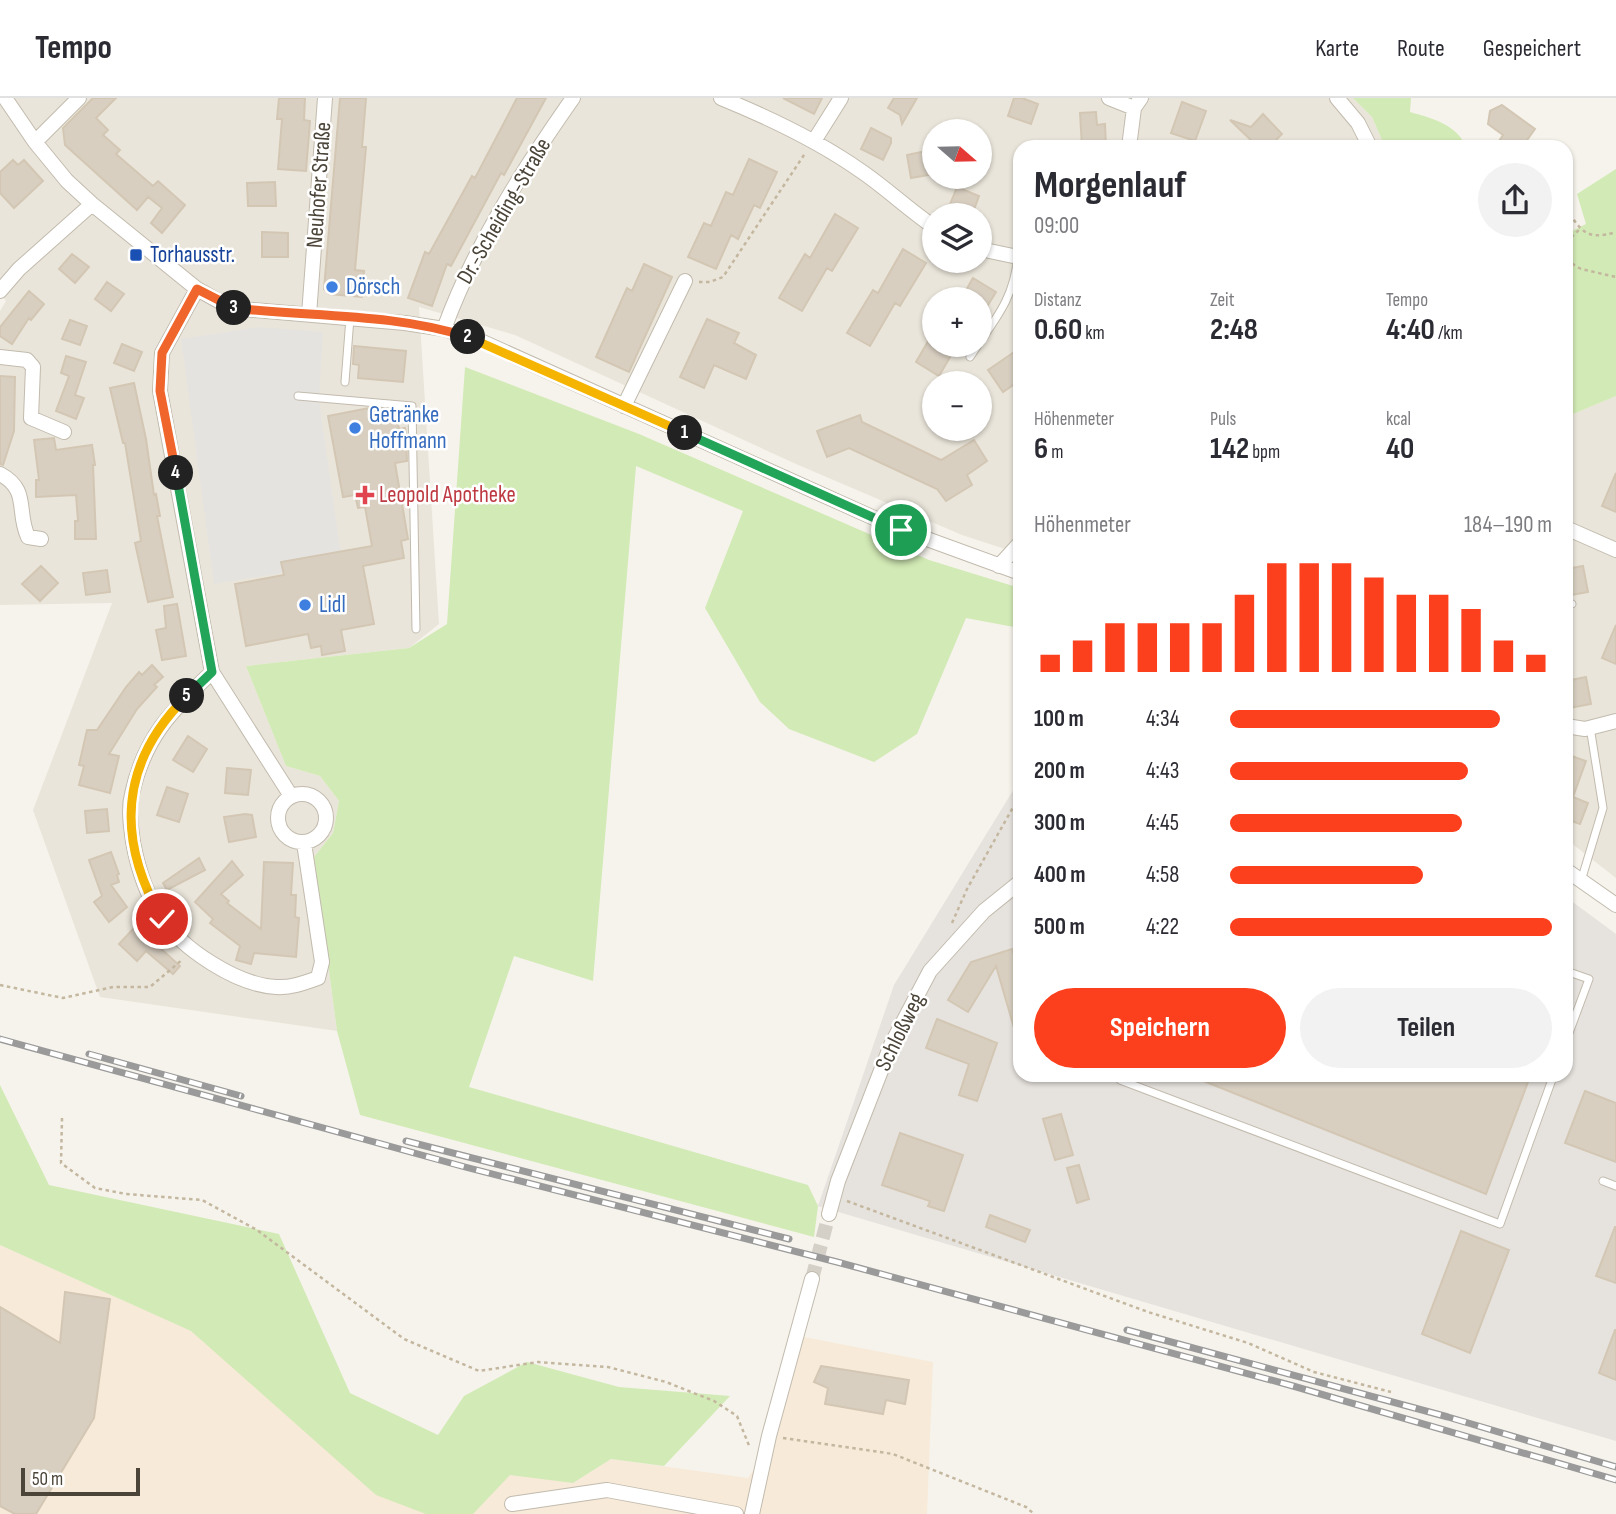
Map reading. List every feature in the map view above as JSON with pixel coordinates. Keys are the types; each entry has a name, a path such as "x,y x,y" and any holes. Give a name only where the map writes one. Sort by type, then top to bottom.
{"street":[{"path":"5,98 35,142 67,181 197,289 231,308 444,329 476,339 894,527 1013,571"},
{"path":"35,142 79,98"},
{"name":"Neuhofer Straße","path":"309,315 326,98"},
{"name":"Dr.-Scheiding-Straße","path":"444,329 457,293 481,247 542,142 573,98"},
{"path":"721,98 738,101 814,141 861,171 922,218"},
{"path":"814,141 841,98"},
{"path":"1109,98 1138,103 1130,140"},
{"path":"1337,98 1358,124 1366,140"},
{"path":"1,289 19,269 92,204"},
{"path":"992,251 1013,254"},
{"path":"624,406 685,281"},
{"path":"197,289 162,353 160,391 212,672 291,796"},
{"path":"0,358 27,360 33,367 31,418 64,432"},
{"path":"0,474 12,480 18,488 28,537 41,539"},
{"path":"1573,531 1616,550"},
{"path":"999,566 1013,551"},
{"path":"212,672 172,711 153,737 140,766 131,797 131,829 136,859 147,892 162,919 208,962 242,978 275,987 299,985 318,978 322,962 304,843"},
{"path":"1573,726 1590,727 1616,721"},
{"path":"291,796 313,796 323,806 326,819 322,832 314,840 296,843 286,838 278,826 278,813 283,802 291,796"},
{"path":"1573,876 1616,905"},
{"name":"Schloßweg","path":"829,1214 838,1181 891,1045 930,971 984,911 1013,888"},
{"path":"752,1514 769,1436 812,1279"},
{"path":"512,1504 607,1490 736,1514"}],"lane":[{"path":"992,324 1010,296 1013,286"},
{"path":"345,382 350,318"},
{"path":"299,396 412,406 416,629"},
{"path":"1581,882 1603,808 1590,727"},
{"path":"1573,974 1588,979 1573,1021"},
{"path":"1125,1082 1500,1224 1551,1082"},
{"path":"1603,1181 1616,1186"}],"path":[{"path":"685,281 710,282 723,277 814,141"},
{"path":"1573,218 1580,229 1589,234 1597,236 1616,232"},
{"path":"1573,236 1580,229"},
{"path":"1573,264 1581,269 1616,277"},
{"path":"951,924 967,889 1013,807"},
{"path":"0,985 63,998 113,987 150,987 194,951"},
{"path":"62,1118 61,1163 95,1188 126,1194 202,1200 257,1230 404,1339 479,1371 538,1362 608,1367 666,1382 714,1401 737,1416 761,1470"},
{"path":"834,1196 1148,1312 1248,1343 1314,1372 1391,1392"},
{"path":"769,1436 893,1454 1026,1507 1034,1514"}],"shaded area":[{"path":"0,98 1353,98 1372,117 1382,140 1013,140 1013,552 962,535 796,464 515,335 419,307 439,624 409,648 246,666 286,766 320,776 339,801 333,833 314,857 337,1031 100,997 33,810 112,603 0,605 0,311 6,301 0,292"},
{"path":"259,327 323,332 319,399 342,563 214,584 181,339"},
{"path":"1616,396 1616,878 1573,844 1573,414"},
{"path":"1013,790 1013,1082 1573,1082 1573,902 1616,934 1616,1441 818,1206 894,985"},
{"path":"0,1245 510,1474 573,1483 611,1459 748,1478 777,1436 804,1337 933,1362 927,1514 0,1514"}],"green space":[{"path":"1353,98 1411,98 1410,112 1450,127 1462,140 1382,140 1372,117"},
{"path":"1616,169 1616,396 1573,414 1573,230 1586,224 1577,194"},
{"path":"465,367 639,434 929,560 1013,586 1013,627 966,618 917,734 874,762 789,729 760,702 705,608 743,511 636,466 593,981 514,956 469,1087 808,1185 818,1206 814,1237 360,1115 337,1031 314,857 333,833 339,801 320,776 286,766 246,666 409,648 447,624"},
{"path":"0,1085 49,1185 279,1234 350,1393 438,1435 464,1396 527,1362 619,1387 730,1396 664,1466 611,1459 573,1483 510,1475 473,1514 426,1514 376,1495 191,1331 0,1245"}],"building":[{"path":"93,98 116,98 96,118 108,130 103,135 120,150 116,154 153,186 158,181 185,205 162,233 151,223 162,208 148,197 137,210 65,145 63,128"},
{"path":"279,98 305,98 304,120 310,121 306,171 278,169 282,119 277,119"},
{"path":"340,98 366,98 362,147 366,147 355,270 364,271 362,297 329,294 324,289"},
{"path":"517,98 546,98 504,175 501,173 451,266 447,264 432,306 408,298 425,252 429,254 472,176 475,178"},
{"path":"783,98 822,98 814,114"},
{"path":"894,98 917,98 902,124 900,115 888,108"},
{"path":"1014,98 1038,104 1031,124 1008,116"},
{"path":"1182,102 1206,111 1195,140 1171,133"},
{"path":"1502,105 1535,129 1527,140 1500,140 1503,135 1488,124 1490,111"},
{"path":"1096,112 1097,125 1105,124 1106,140 1082,140 1080,113"},
{"path":"1263,114 1282,134 1276,140 1251,140 1230,120 1251,127"},
{"path":"871,128 891,138 883,160 861,149"},
{"path":"922,153 922,176 911,178 907,155"},
{"path":"749,159 777,172 760,208 754,205 738,239 731,235 716,269 688,257 704,223 711,226 726,192 733,195"},
{"path":"13,160 18,165 24,160 43,181 14,208 0,193 0,172"},
{"path":"275,182 276,206 248,206 247,183"},
{"path":"956,189 979,196 976,203 951,203"},
{"path":"835,214 858,228 832,271 827,268 802,311 779,298 805,254 810,258"},
{"path":"262,232 288,233 288,257 262,257"},
{"path":"903,249 922,261 922,270 900,306 895,303 870,346 847,333 873,290 878,293"},
{"path":"72,254 89,267 75,283 59,269"},
{"path":"644,264 672,277 629,372 596,357 627,288 632,291"},
{"path":"973,278 988,287 968,287"},
{"path":"107,282 124,294 111,311 95,299"},
{"path":"29,291 44,304 31,320 29,318 12,344 0,336 0,327"},
{"path":"707,319 739,333 734,343 756,355 746,379 714,365 704,388 680,377"},
{"path":"70,320 87,326 80,345 62,339"},
{"path":"122,344 142,352 134,371 114,363"},
{"path":"354,346 406,351 403,382 358,378 359,365 353,364"},
{"path":"922,352 922,357 950,357 942,371 931,371 916,362"},
{"path":"1013,353 1013,385 1003,392 992,376 992,371 989,371"},
{"path":"66,356 86,362 75,395 84,398 76,419 56,411 69,376 61,373"},
{"path":"0,376 15,377 14,431 3,465 0,464"},
{"path":"134,383 173,597 148,602 135,543 141,541 125,443 110,388"},
{"path":"369,408 387,410 387,413 395,411 399,429 405,428 407,461 395,463 408,539 401,541 404,558 363,566 374,624 341,630 345,651 322,655 321,646 311,648 308,634 246,646 235,584 284,575 281,562 372,546 365,507 358,508 355,495 343,497 328,416"},
{"path":"860,415 862,422 941,460 975,441 987,461 967,475 972,485 946,501 937,489 849,448 827,457 817,431"},
{"path":"54,438 56,450 92,445 95,465 96,539 75,539 75,521 78,521 76,495 36,497 36,480 39,480 34,440"},
{"path":"1616,473 1616,512 1602,506"},
{"path":"41,566 58,583 40,601 22,584"},
{"path":"1583,566 1588,592 1573,595 1573,568"},
{"path":"107,570 110,592 86,595 83,573"},
{"path":"177,604 186,656 162,660 156,630 166,628 164,606"},
{"path":"1616,625 1616,664 1602,658"},
{"path":"152,665 163,677 137,709 109,754 119,756 110,793 79,785 84,766 79,765 87,730 97,730 126,687 139,672 142,675"},
{"path":"1586,677 1591,704 1573,707 1573,680"},
{"path":"188,736 207,749 193,772 173,760"},
{"path":"1573,756 1586,761 1573,797"},
{"path":"227,768 251,770 248,795 225,793"},
{"path":"167,787 188,794 179,822 157,815"},
{"path":"1573,797 1588,803 1580,824 1573,822"},
{"path":"107,809 109,831 87,833 85,811"},
{"path":"252,815 256,837 229,842 224,817"},
{"path":"111,852 119,882 111,885 127,907 109,922 94,902 102,896 89,860"},
{"path":"199,858 205,870 167,890 163,883"},
{"path":"232,861 243,875 221,894 229,901 227,903 261,929 264,862 293,863 291,895 296,895 295,917 299,918 296,957 254,953 251,964 236,960 240,946 210,923 213,919 195,902"},
{"path":"136,926 180,966 173,974 146,951 137,961 119,944"},
{"path":"1012,949 1013,1024 996,966 968,1012 948,1000 971,962"},
{"path":"937,1019 997,1043 977,1101 959,1095 969,1064 926,1048"},
{"path":"1206,1082 1528,1082 1486,1194"},
{"path":"1585,1091 1616,1103 1616,1162 1565,1143"},
{"path":"1061,1114 1073,1155 1055,1160 1043,1119"},
{"path":"900,1133 963,1155 944,1211 928,1206 930,1201 882,1185"},
{"path":"1079,1165 1089,1199 1077,1203 1067,1168"},
{"path":"990,1215 1030,1230 1025,1242 986,1227"},
{"path":"1616,1227 1616,1283 1596,1276"},
{"path":"1461,1231 1509,1250 1470,1353 1422,1334"},
{"path":"65,1292 110,1299 94,1418 36,1514 15,1514 0,1506 0,1307 60,1343"},
{"path":"1616,1330 1616,1380 1599,1373"},
{"path":"821,1366 909,1380 905,1404 886,1400 883,1414 825,1404 828,1388 814,1382"}],"tunnel":[{"path":"812,1279 829,1214"}],"railway":[{"path":"0,1039 465,1167 837,1262 1293,1386 1616,1480"},
{"path":"89,1054 241,1096"},
{"path":"406,1141 789,1239"},
{"path":"1127,1330 1448,1417 1616,1467"}],"place":[{"name":"Torhausstr.","path":"136,255"},
{"name":"Dörsch","path":"332,287"},
{"name":"Getränke Hoffmann","path":"355,428"},
{"name":"Leopold Apotheke","path":"365,495"},
{"name":"Lidl","path":"305,605"}],"route":[{"path":"162,919 147,892 136,859 131,829 131,797 140,766 153,737 172,711 212,672 160,391 162,353 197,289 231,308 405,323 444,329 476,339 901,530"}]}
